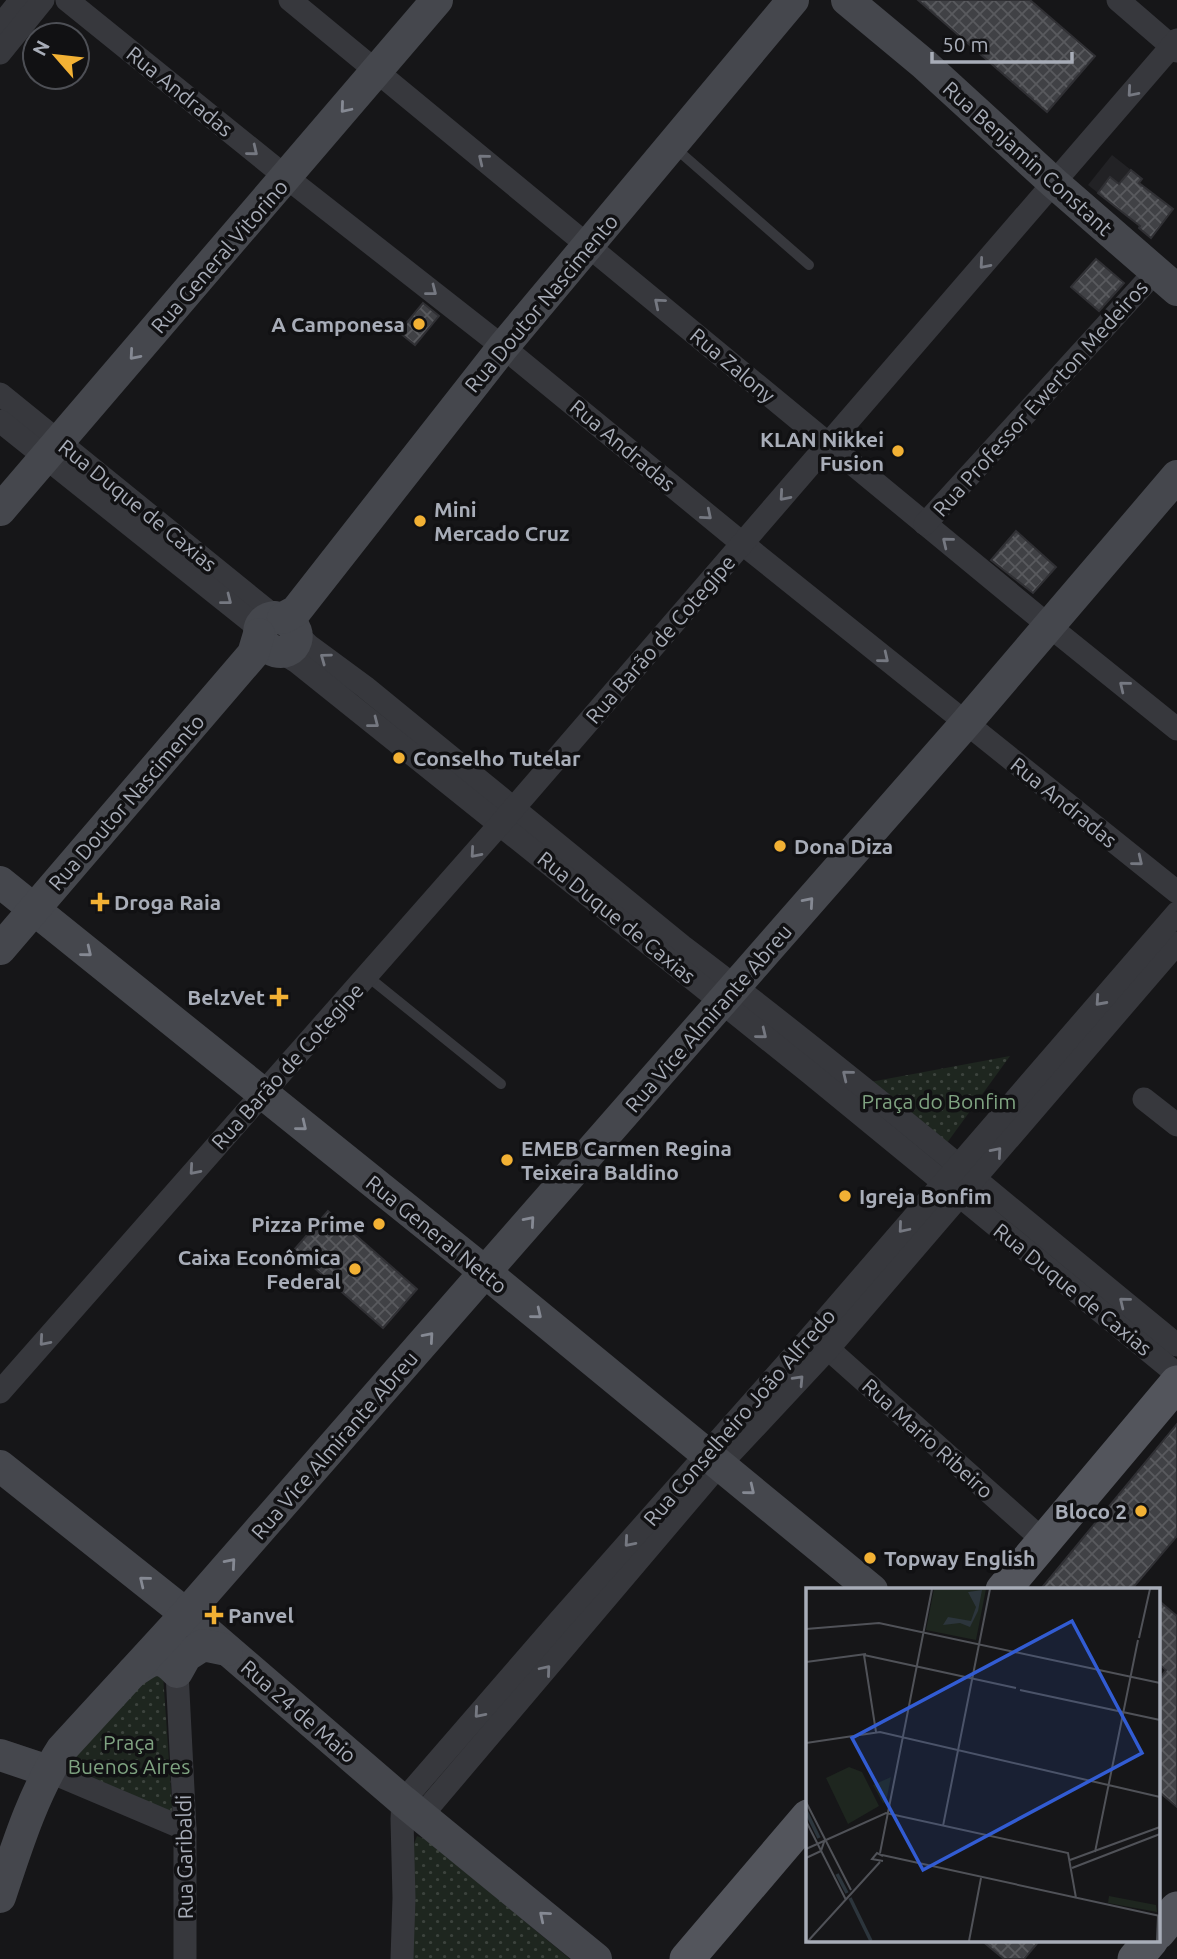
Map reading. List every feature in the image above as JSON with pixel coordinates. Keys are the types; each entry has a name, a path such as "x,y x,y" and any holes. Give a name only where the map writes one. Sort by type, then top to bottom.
{"main road":[{"path":"1005,1588 1177,1383"},
{"path":"687,1959 806,1819"},
{"path":"1160,1930 1177,1909"},
{"path":"1135,1959 1150,1941"}],"street":[{"path":"0,26 21,0"},
{"path":"0,53 43,0"},
{"name":"Rua Andradas","path":"67,0 286,177 503,347 743,544 1177,892"},
{"name":"Rua Zalony","path":"290,0 1177,729"},
{"name":"Rua General Vitorino","path":"0,510 437,0"},
{"name":"Rua Doutor Nascimento","path":"0,949 277,632 503,347 793,0"},
{"name":"Rua Benjamin Constant","path":"847,0 924,64 1166,281"},
{"path":"1118,0 1175,46"},
{"name":"Rua Barão de Cotegipe","path":"0,1392 507,816 1175,46"},
{"name":"Rua Professor Ewerton Medeiros","path":"925,524 1166,281"},
{"name":"Rua Duque de Caxias","path":"0,394 52,449 277,632 297,662 358,696 1083,1282 1177,1345"},
{"name":"Rua Duque de Caxias","path":"0,421 52,449"},
{"name":"Rua Vice Almirante Abreu","path":"0,1897 23,1828 48,1771 62,1749 186,1614 966,723 1177,476"},
{"name":"Rua General Netto","path":"0,882 485,1272 870,1588"},
{"name":"Rua Conselheiro João Alfredo","path":"413,1808 1127,985 1177,913"},
{"name":"Rua Conselheiro João Alfredo","path":"1127,985 1177,943"},
{"path":"1144,1099 1177,1125"},
{"name":"Rua Duque de Caxias","path":"1083,1282 1177,1374"},
{"name":"Rua Mario Ribeiro","path":"820,1342 1044,1541"},
{"name":"Rua 24 de Maio","path":"0,1466 186,1614 413,1808 596,1959"},
{"path":"132,1672 158,1659 169,1663 177,1672 186,1656 203,1645 227,1650"},
{"name":"Rua Garibaldi","path":"177,1672 185,1829 185,1959"},
{"path":"0,1755 48,1771 185,1829"},
{"path":"402,1959 402,1819 413,1808"}],"lane":[{"path":"672,145 808,265"},
{"path":"367,976 501,1084"}],"shaded area":[{"path":"1112,155 1131,170 1119,184 1110,178 1098,193 1088,185"}],"green space":[{"name":"Praça do Bonfim","path":"1010,1056 944,1147 870,1082"},
{"name":"Praça Buenos Aires","path":"153,1674 163,1675 173,1819 61,1767"},
{"path":"417,1836 427,1840 570,1959 406,1959 414,1844"}],"building":[{"path":"918,0 1030,0 1095,56 1047,112"},
{"path":"1131,170 1142,179 1139,183 1173,209 1151,238 1098,193 1110,177 1119,184"},
{"path":"1096,259 1124,283 1099,311 1071,287"},
{"name":"A Camponesa","path":"423,303 439,316 415,345 399,332"},
{"path":"1016,531 1056,567 1033,593 991,560"},
{"name":"Caixa Econômica Federal","path":"328,1211 417,1289 383,1328 294,1250"},
{"path":"1177,1424 1177,1536 1133,1588 1042,1588"},
{"path":"1160,1602 1177,1616 1177,1807 1160,1793 1160,1678 1166,1670 1160,1665"},
{"path":"982,1941 1039,1941 1024,1959 1004,1959"}],"place":[{"name":"A Camponesa","path":"419,324"},
{"name":"KLAN Nikkei Fusion","path":"898,451"},
{"name":"Mini Mercado Cruz","path":"420,521"},
{"name":"Conselho Tutelar","path":"399,758"},
{"name":"Dona Diza","path":"780,846"},
{"name":"Droga Raia","path":"100,902"},
{"name":"BelzVet","path":"279,997"},
{"name":"EMEB Carmen Regina Teixeira Baldino","path":"507,1160"},
{"name":"Igreja Bonfim","path":"845,1196"},
{"name":"Pizza Prime","path":"379,1224"},
{"name":"Caixa Econômica Federal","path":"355,1269"},
{"name":"Bloco 2","path":"1141,1511"},
{"name":"Topway English","path":"870,1558"},
{"name":"Panvel","path":"214,1615"}]}
